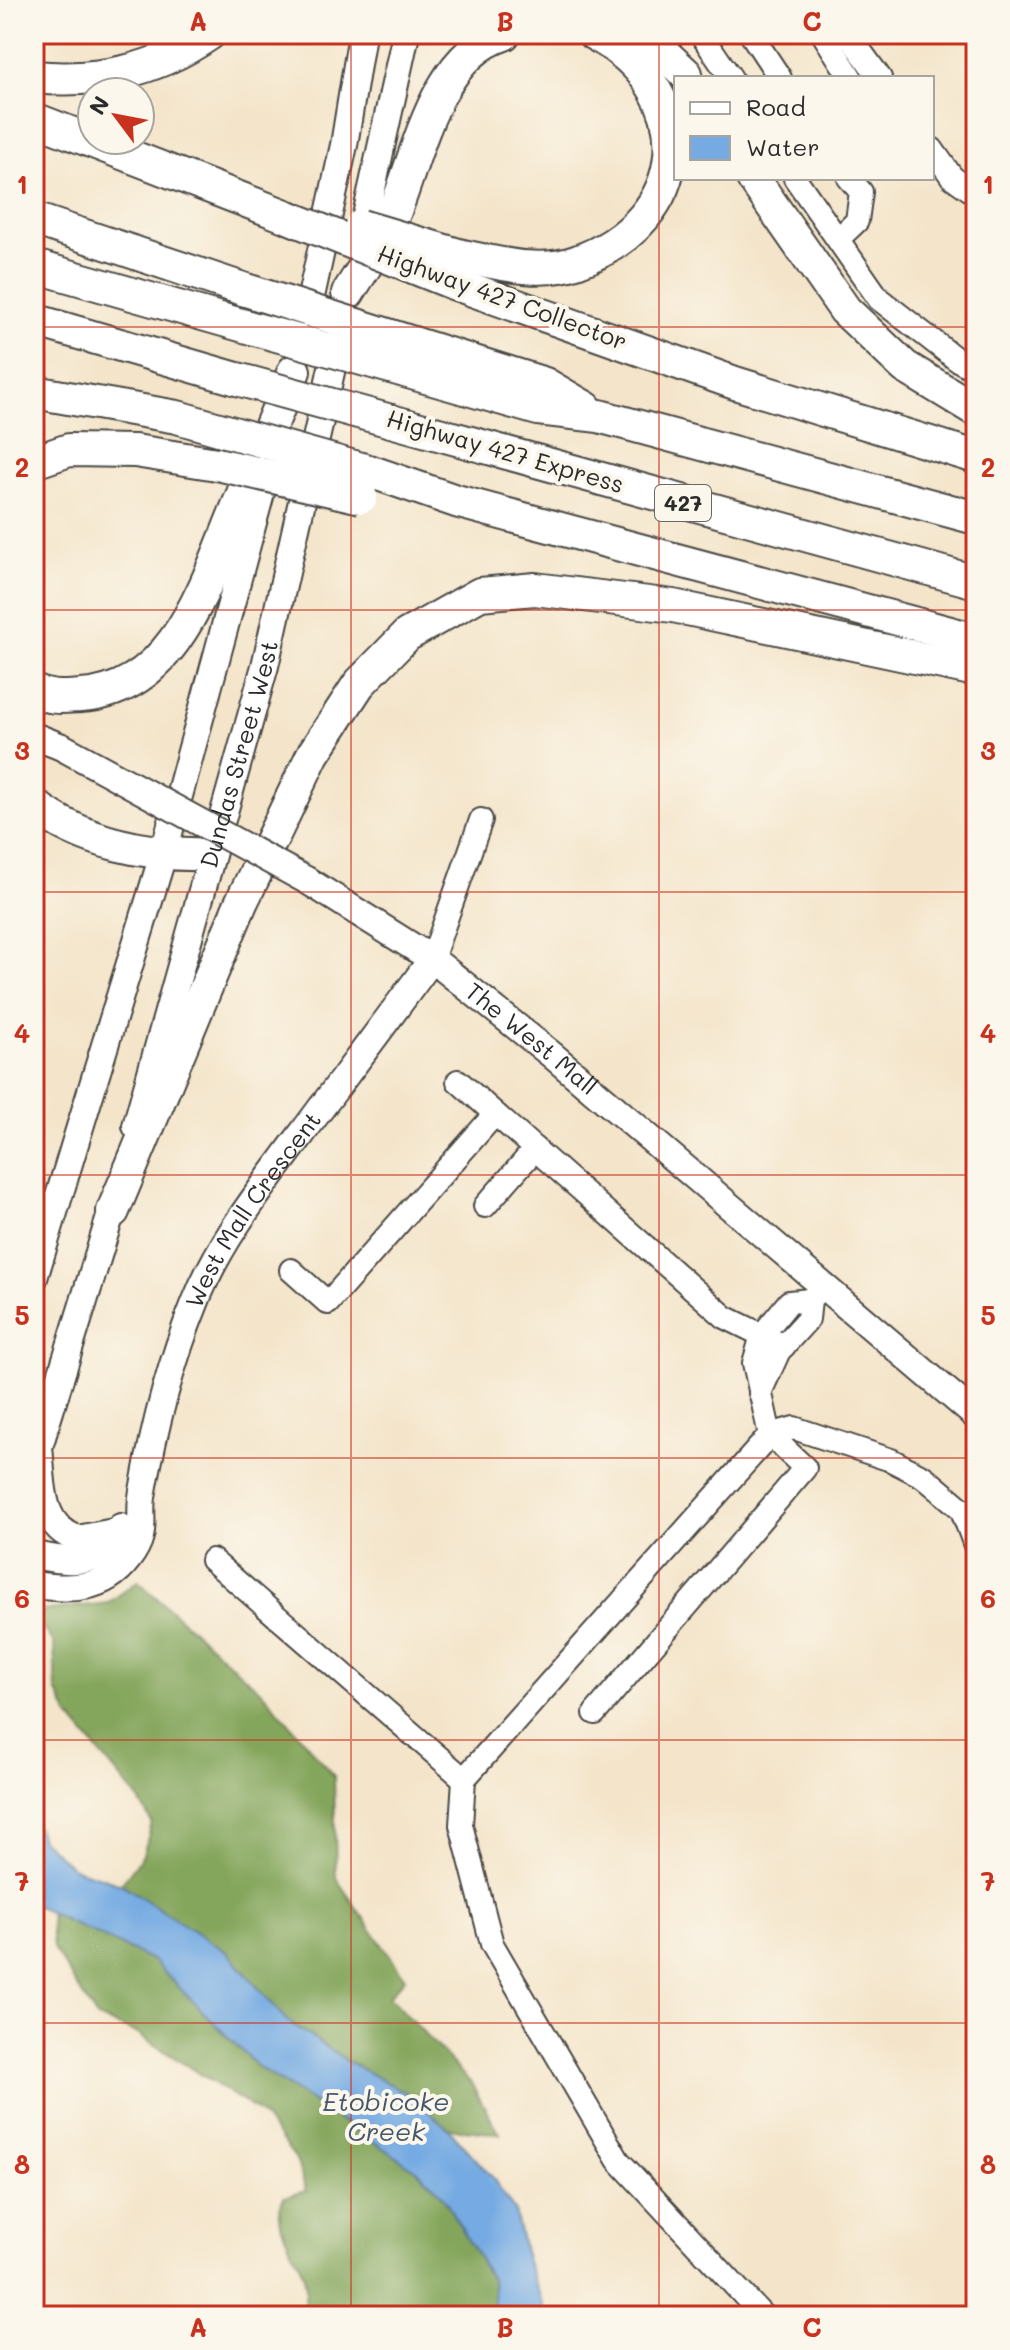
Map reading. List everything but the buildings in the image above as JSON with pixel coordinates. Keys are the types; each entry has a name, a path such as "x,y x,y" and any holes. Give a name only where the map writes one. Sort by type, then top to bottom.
{"highway":[{"path":"34,77 72,80 119,75 177,54 209,34"},
{"path":"348,293 387,229 419,139 441,92 477,49 504,34"},
{"path":"458,269 533,269 574,263 624,239 661,197 672,147 660,97 643,70 594,34"},
{"path":"643,34 687,76"},
{"path":"660,34 687,76"},
{"name":"Highway 427 Collector","path":"34,119 222,190 458,269 735,383 976,457"},
{"path":"754,180 845,310 905,367 976,410"},
{"path":"34,219 246,290 409,357"},
{"name":"Highway 427 Express","path":"34,266 255,329 409,357 538,409 599,416 976,518"},
{"name":"Highway 427 Express","path":"34,320 237,379 976,582"},
{"path":"34,691 50,698 97,695 134,679 171,646 197,604 294,371"},
{"path":"34,377 106,393 177,417"},
{"name":"427","path":"34,392 177,417 226,431 366,485 456,501 976,640"},
{"path":"34,462 69,450 135,451 366,485"},
{"path":"113,1211 241,903 313,754 359,684 407,635 480,594 535,589 673,606 976,670"},
{"path":"34,805 84,833 163,855 209,854"}],"main road":[{"name":"Dundas Street West","path":"37,1455 113,1211 209,854 265,666 406,34"},
{"name":"Dundas Street West","path":"34,1278 163,855 294,371 344,145 359,37"},
{"name":"The West Mall","path":"34,736 250,846 432,959 552,1055 817,1292 976,1416"},
{"name":"West Mall Crescent","path":"34,1585 83,1587 116,1571 131,1554 144,1525 142,1494 178,1351 213,1264 245,1210 432,959"},
{"path":"37,1455 45,1503 53,1524 78,1539 119,1531"},
{"name":"West Mall Crescent","path":"34,1555 90,1560 105,1552 127,1512 142,1494"}],"street":[{"path":"701,34 730,76"},
{"path":"751,34 779,76"},
{"path":"823,34 850,76"},
{"path":"848,34 879,76"},
{"path":"934,152 952,177 976,194"},
{"path":"796,180 879,299 956,359 976,370"},
{"path":"838,239 857,221 861,192 851,180"},
{"path":"432,959 481,820"},
{"path":"458,1081 725,1317 784,1346"},
{"path":"291,1270 328,1303 495,1114"},
{"path":"485,1206 535,1149"},
{"path":"595,1713 805,1468 770,1435 754,1363 762,1335 789,1302 817,1292"},
{"path":"759,1395 784,1346 808,1319 817,1292"},
{"path":"763,2316 618,2160 492,1944 461,1825 464,1779 770,1435 794,1428 891,1460 924,1477 968,1514 976,1548"},
{"path":"212,1560 464,1779"}],"green space":[{"path":"138,1581 265,1695 334,1776 336,1878 405,1978 389,1996 471,2083 500,2134 448,2128 405,2092 350,2063 286,2020 228,1953 121,1884 143,1855 152,1823 139,1800 69,1716 56,1690 54,1643 39,1623 42,1611 108,1603"},
{"path":"50,1912 152,1960 258,2067 417,2170 440,2192 492,2281 495,2316 300,2316 306,2294 305,2279 280,2221 284,2197 306,2191 296,2159 259,2112 136,2033 97,2018 53,1948"}],"water":[{"name":"Etobicoke Creek","path":"34,1819 41,1839 73,1868 121,1884 228,1953 286,2020 350,2063 405,2092 448,2128 493,2178 515,2212 526,2259 545,2309 544,2316 495,2316 492,2281 440,2192 417,2170 258,2067 152,1960 34,1905"}]}
